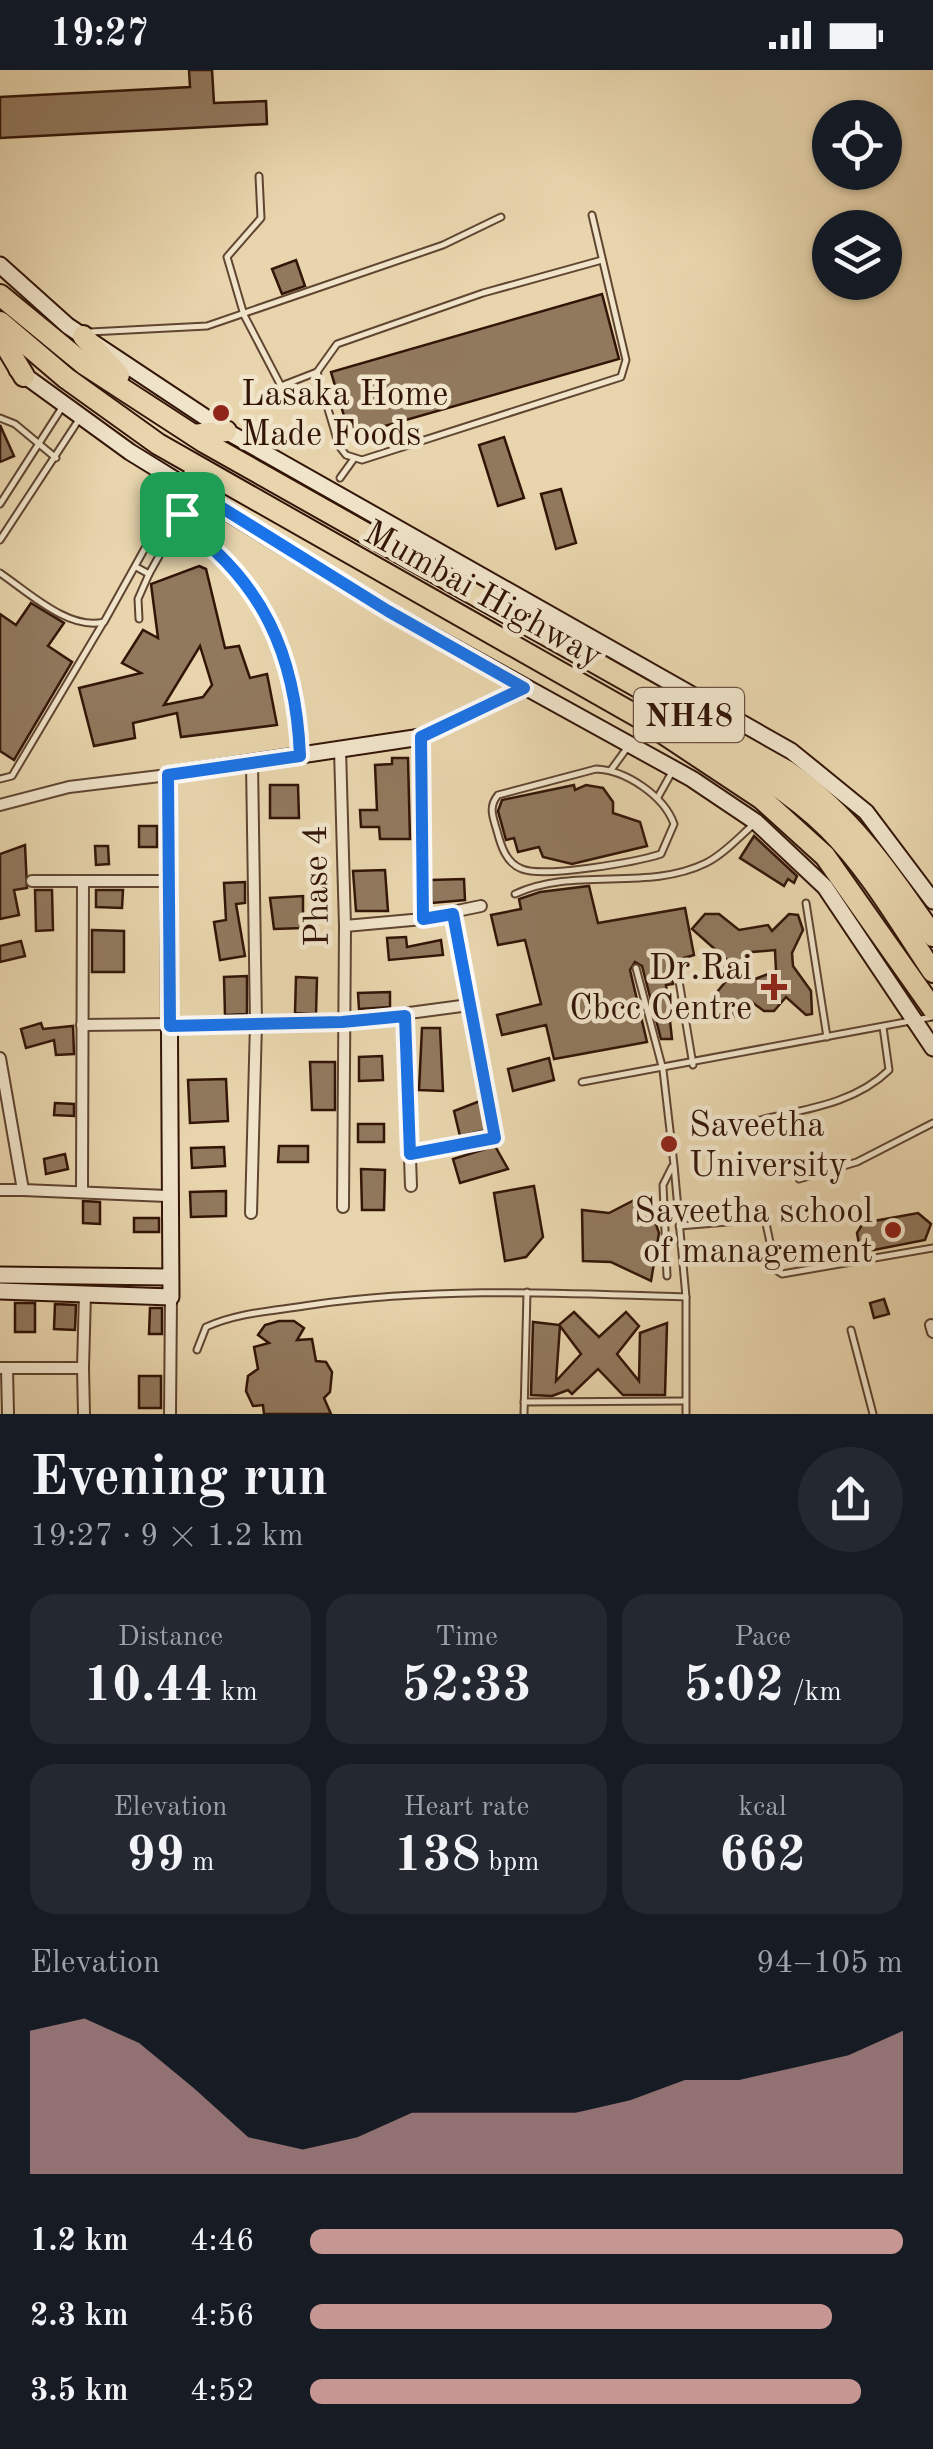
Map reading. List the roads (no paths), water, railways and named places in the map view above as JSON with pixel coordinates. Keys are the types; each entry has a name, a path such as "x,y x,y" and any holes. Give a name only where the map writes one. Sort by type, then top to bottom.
{"highway":[{"name":"NH48","path":"0,295 158,414 787,771 815,791 861,836 933,936"},
{"name":"Mumbai Highway","path":"0,322 94,398 199,468 574,681 728,774 792,822 856,894 927,1015"},
{"path":"80,334 158,414"},
{"path":"0,336 24,376"},
{"path":"194,435 226,430"},
{"path":"574,681 634,705 718,749 807,810 850,854 931,968"}],"street":[{"path":"0,265 80,334 226,430 791,751 866,812 933,901"},
{"path":"0,352 63,406 77,423 388,611 674,769 756,822 825,888 927,1015 933,1048"},
{"path":"0,805 69,787 421,737 524,688"},
{"path":"421,737 423,919"},
{"name":"Phase 4","path":"340,750 345,926 343,1207"},
{"path":"251,1213 256,1023 252,763"},
{"path":"168,775 170,1414"},
{"path":"82,1192 83,881"},
{"path":"32,882 168,881"},
{"path":"345,926 423,919 481,906"},
{"path":"410,1154 496,1137 452,912"},
{"path":"82,1025 342,1022 470,1005"},
{"path":"405,1016 412,1186"},
{"path":"0,1058 23,1190"},
{"path":"0,1190 167,1196"},
{"path":"0,1275 169,1277"},
{"path":"0,1291 171,1297"},
{"path":"84,1414 85,1294"},
{"path":"8,1414 4,1368 83,1368"}],"lane":[{"path":"259,176 260,218 227,257 244,315 276,383 288,386 318,372 337,344 483,293 602,260"},
{"path":"340,478 353,460 622,377 626,360 592,215"},
{"path":"80,334 207,326 443,245 502,217"},
{"path":"318,372 339,446 353,460"},
{"path":"0,504 63,406"},
{"path":"0,418 56,458"},
{"path":"0,540 77,423"},
{"path":"139,619 138,599 178,521 199,468"},
{"path":"0,779 12,776 166,515 189,488 199,468"},
{"path":"166,515 231,564 255,598 294,684 300,756"},
{"path":"138,568 149,574"},
{"path":"0,573 73,620 90,626 104,622"},
{"path":"612,770 629,745"},
{"path":"596,769 612,770 658,798 668,808 674,824 661,854 632,863 536,871 512,862 503,852 491,812 498,795 596,769"},
{"path":"658,798 674,769"},
{"path":"514,894 582,877 691,869 722,852 756,822"},
{"path":"806,903 827,1037"},
{"path":"676,963 694,1065"},
{"path":"636,968 663,1070 674,1165 686,1297 686,1414"},
{"path":"582,1082 694,1065 927,1015"},
{"path":"722,1131 837,1101 877,1082 889,1070 884,1026"},
{"path":"799,1179 857,1162 933,1123"},
{"path":"667,1276 662,1185 674,1165"},
{"path":"679,1226 766,1219 776,1270 782,1274 933,1248"},
{"path":"197,1350 206,1328 232,1317 428,1292 686,1297"},
{"path":"524,1414 527,1292"},
{"path":"851,1330 873,1414"},
{"path":"524,1402 683,1401"}],"place":[{"name":"Lasaka Home Made Foods","path":"221,413"},
{"name":"Dr.Rai Cbcc Centre","path":"774,987"},
{"name":"Saveetha University","path":"669,1144"},
{"name":"Saveetha school of management","path":"893,1230"}]}
